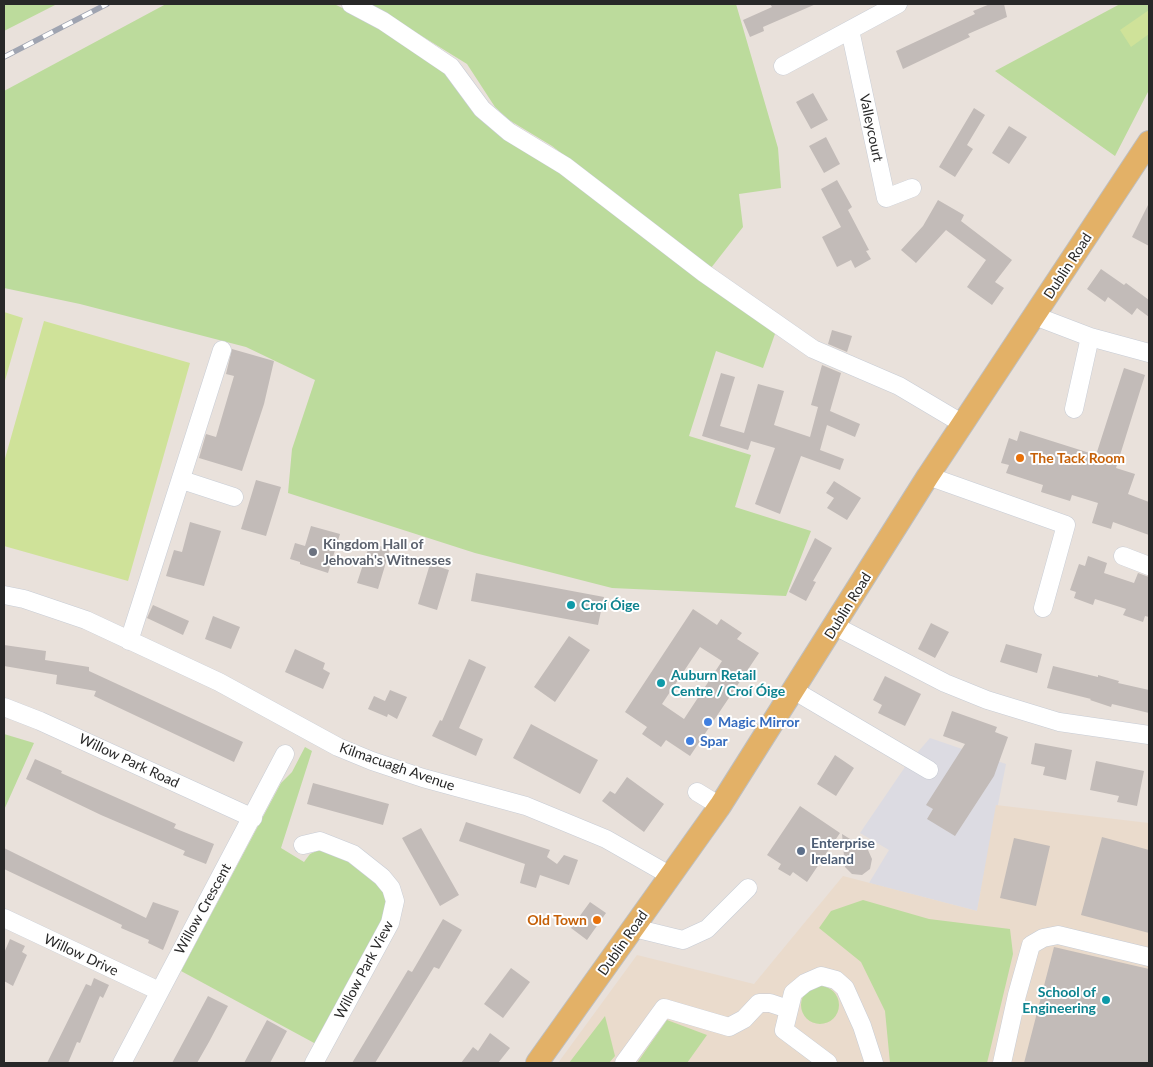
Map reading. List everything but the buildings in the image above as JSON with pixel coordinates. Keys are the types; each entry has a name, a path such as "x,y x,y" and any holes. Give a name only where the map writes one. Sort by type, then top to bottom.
{"main road":[{"name":"Dublin Road","path":"537,1063 720,806 795,690 928,476 1149,142"}],"street":[{"path":"351,4 383,21 451,67 482,109 509,132 565,166 704,273 805,344 899,386 963,424"},
{"path":"783,66 898,4"},
{"name":"Valleycourt","path":"850,30 886,198 912,188"},
{"path":"1035,316 1090,337 1149,353"},
{"path":"1074,409 1090,337"},
{"path":"130,641 222,350"},
{"path":"928,476 1066,524 1043,608"},
{"path":"182,480 234,497"},
{"path":"1123,556 1149,566"},
{"name":"Kilmacuagh Avenue","path":"4,596 24,599 86,620 219,682 338,747 423,778 526,806 606,839 671,876"},
{"path":"835,626 945,683 987,700 1059,722 1149,735"},
{"path":"795,690 929,770"},
{"name":"Willow Park Road","path":"4,707 40,721 253,818"},
{"name":"Willow Crescent","path":"122,1063 253,818 285,754"},
{"path":"697,792 720,806"},
{"name":"Willow Park View","path":"302,845 320,841 353,854 391,888 395,901 390,922 314,1063"},
{"path":"634,928 683,940 707,929 748,888"},
{"name":"Willow Drive","path":"4,918 159,991"},
{"path":"1002,1063 1031,945 1043,938 1058,935 1149,957"},
{"path":"828,1063 784,1030 793,993 805,983 821,976 836,980 845,988 866,1035 874,1063"},
{"path":"624,1063 664,1008 729,1027 744,1018 759,1003 788,1009"}],"shaded area":[{"path":"811,690 917,753 930,738 1006,764 977,911 869,883 889,850 860,833 907,764 802,703"},
{"path":"996,805 1149,823 1149,1063 558,1063 637,955 754,984 843,876 977,911"}],"green space":[{"path":"4,4 57,4 4,31"},
{"path":"166,4 334,4 353,13 423,53 543,161 776,331 763,368 716,351 689,436 751,455 735,507 811,531 786,596 612,588 475,553 288,493 292,449 315,380 246,347 80,304 4,288 4,91"},
{"path":"370,4 736,4 778,148 781,188 739,194 743,227 711,268 552,146 509,120 495,107 467,64"},
{"path":"1120,4 1149,4 1149,90 1115,156 995,71"},
{"path":"1149,10 1149,34 1131,47 1120,30"},
{"path":"4,312 23,318 4,384"},
{"path":"44,321 190,363 128,581 4,546 4,462"},
{"path":"4,734 34,743 4,810"},
{"path":"305,747 312,751 281,848 304,862 310,854 321,849 338,854 377,881 386,894 386,912 316,1044 181,971 281,783 292,772"},
{"path":"863,900 929,919 1010,929 1013,954 987,1063 890,1063 885,1011 861,962 819,928 831,911"},
{"path":"820,986 833,992 839,1005 833,1018 820,1024 807,1018 801,1005 807,992"},
{"path":"605,1016 615,1056 609,1063 569,1063"},
{"path":"667,1020 707,1035 687,1063 637,1063"}],"railway":[{"path":"4,57 107,4"}],"place":[{"name":"The Tack Room","path":"1020,458"},
{"name":"Kingdom Hall of Jehovah's Witnesses","path":"313,552"},
{"name":"Croí Óige","path":"571,605"},
{"name":"Auburn Retail Centre / Croí Óige","path":"661,683"},
{"name":"Magic Mirror","path":"708,722"},
{"name":"Spar","path":"690,741"},
{"name":"Enterprise Ireland","path":"801,851"},
{"name":"Old Town","path":"597,920"},
{"name":"School of Engineering","path":"1106,1000"}]}
